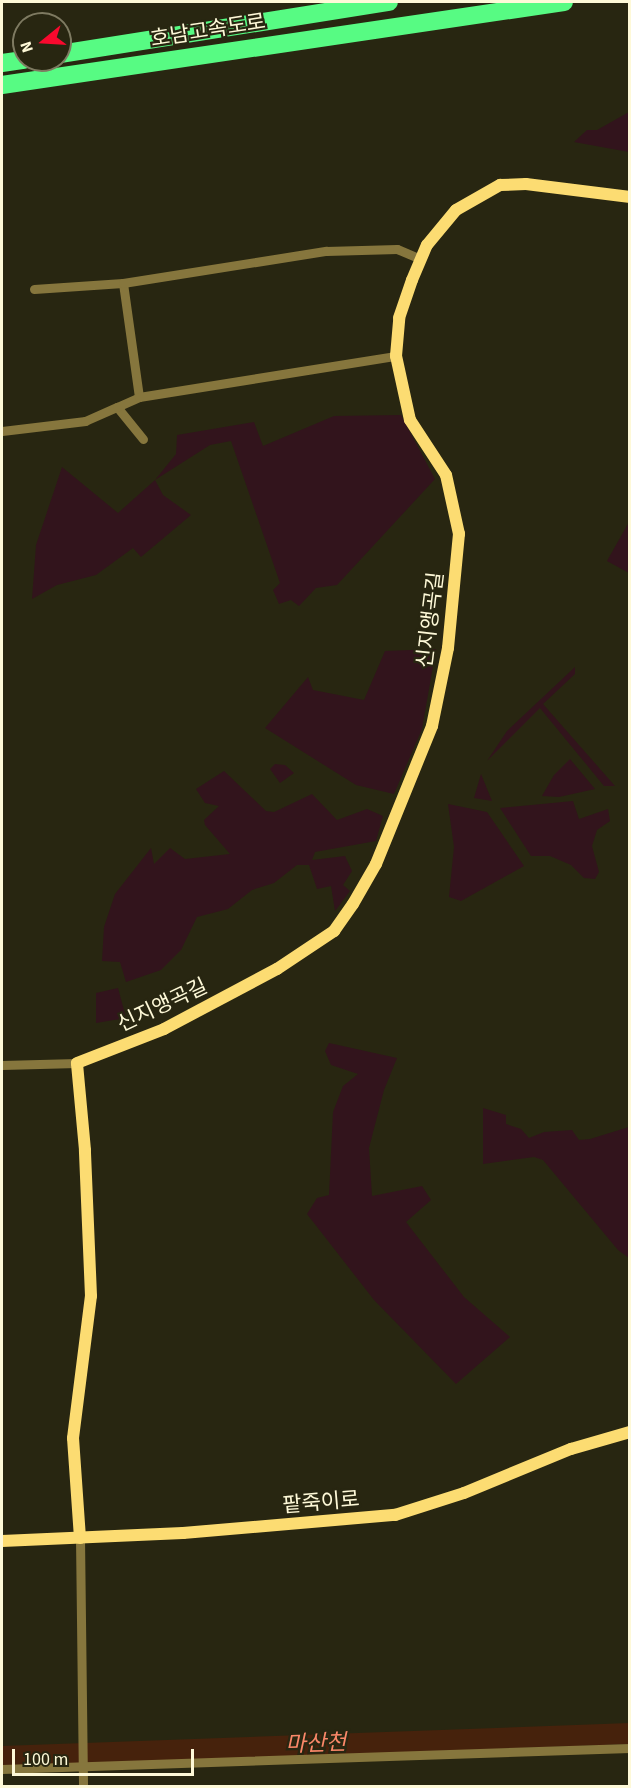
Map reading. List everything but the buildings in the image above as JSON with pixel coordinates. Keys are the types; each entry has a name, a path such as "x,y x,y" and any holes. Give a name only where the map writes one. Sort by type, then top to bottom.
{"highway":[{"name":"호남고속도로","path":"72,52 389,2"},
{"name":"호남고속도로","path":"2,85 564,2"}],"street":[{"name":"신지앵곡길","path":"2,1065 77,1063 164,1029 287,963 334,931 376,864 432,726 448,648 459,534 446,475 410,420 396,356 399,318 421,259 427,245 456,210 500,185 526,184 630,197"},
{"path":"34,289 123,283 326,251 397,249 421,259"},
{"path":"123,283 139,397"},
{"path":"2,431 85,421 139,397 396,356"},
{"path":"117,407 143,439"},
{"path":"77,1063 91,1296 73,1438 80,1538 83,1786"},
{"name":"팥죽이로","path":"2,1541 80,1538 395,1515 464,1492 571,1449 630,1432"},
{"path":"2,1769 82,1762 630,1748"}],"shaded area":[{"path":"629,112 629,152 574,142 587,130 597,130"},
{"path":"401,415 435,479 337,585 316,588 299,606 291,600 279,604 273,590 280,583 231,441 210,445 155,480 176,454 177,435 254,422 263,446 334,416"},
{"path":"62,467 118,513 155,480 163,495 191,515 141,557 133,548 96,575 57,585 32,599 36,545"},
{"path":"629,522 629,573 607,561"},
{"path":"436,649 422,729 394,794 356,785 265,728 308,677 313,690 364,700 385,651"},
{"path":"575,667 575,674 543,704 615,786 604,786 540,708 487,761 507,731"},
{"path":"570,759 595,789 559,797 542,796 554,775"},
{"path":"275,764 285,765 294,773 280,783 270,769"},
{"path":"224,771 266,811 274,812 312,794 337,820 367,809 383,816 376,841 315,852 312,860 345,856 352,871 343,885 350,891 335,911 331,886 317,889 309,865 297,865 274,883 252,890 228,909 197,917 181,950 161,970 126,982 120,962 102,961 104,927 115,894 151,848 154,864 170,848 185,859 230,854 205,825 204,820 219,806 205,803 196,789"},
{"path":"481,774 492,801 474,798"},
{"path":"573,801 579,819 608,809 610,821 597,830 592,846 599,872 595,879 584,878 571,865 550,856 531,856 500,808"},
{"path":"448,804 487,812 524,866 461,901 449,897 454,847"},
{"path":"118,988 126,1018 96,1023 96,993"},
{"path":"329,1043 397,1058 384,1090 369,1148 372,1196 422,1186 431,1200 406,1222 464,1297 510,1337 456,1384 374,1300 307,1214 317,1198 329,1195 333,1112 343,1086 358,1074 331,1065 325,1051"},
{"path":"483,1108 506,1115 506,1124 521,1129 529,1138 544,1132 572,1130 579,1140 590,1139 629,1127 629,1258 618,1250 543,1160 534,1157 483,1164"}],"waterway":[{"name":"마산천","path":"2,1756 630,1733"}]}
